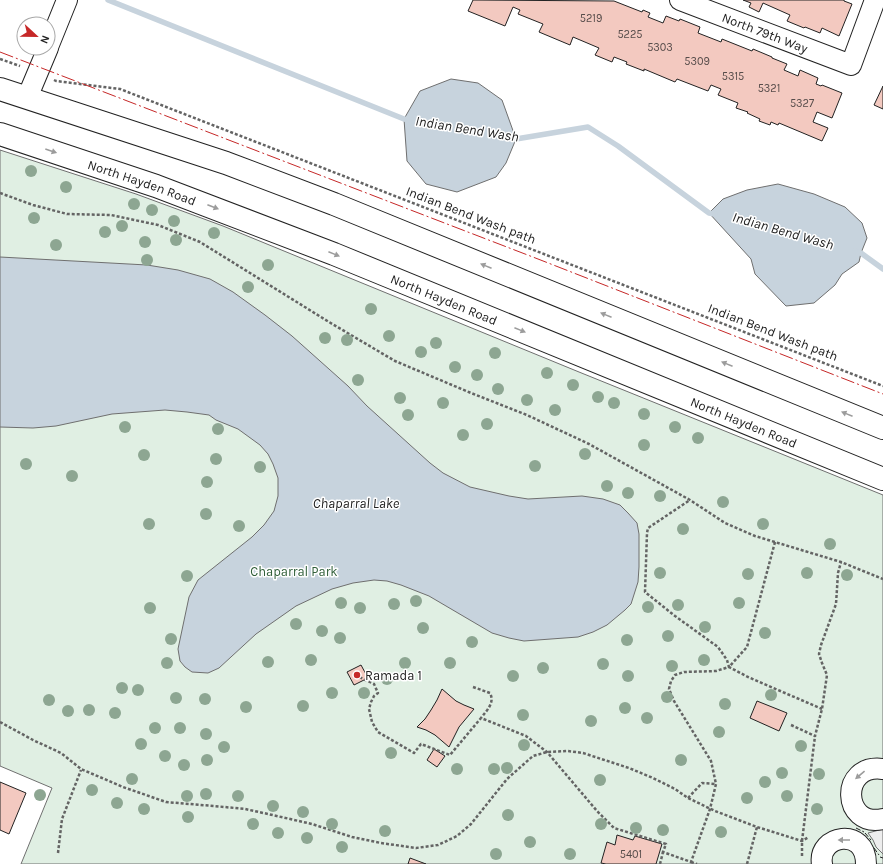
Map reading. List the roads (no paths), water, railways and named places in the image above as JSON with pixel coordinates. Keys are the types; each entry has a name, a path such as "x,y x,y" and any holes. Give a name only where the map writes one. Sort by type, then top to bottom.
{"main road":[{"path":"0,89 220,160 356,213 883,428"},
{"name":"North Hayden Road","path":"0,134 156,186 313,246 883,479"}],"street":[{"path":"56,28 67,0"},
{"name":"North 79th Way","path":"680,0 851,64 875,0"},
{"path":"27,98 45,56"},
{"path":"883,769 876,768 867,770 860,774 854,780 850,797 857,812 864,817 873,820 883,819"},
{"path":"822,864 823,854 826,847 838,839 846,838 859,844 864,850 866,864"}],"water":[{"path":"451,79 478,83 502,100 516,139 506,163 496,177 457,192 426,184 407,161 404,119 420,91"},
{"path":"778,184 814,194 845,207 862,223 867,238 859,262 842,274 835,285 814,303 786,306 755,274 751,259 709,213 723,199 747,190"},
{"name":"Chaparral Lake","path":"0,257 147,265 178,270 210,279 233,292 292,336 348,386 367,406 443,473 470,487 509,496 528,499 582,496 603,499 620,505 637,523 639,534 638,582 631,604 607,625 593,632 578,637 524,641 492,633 429,596 401,585 387,581 374,580 353,583 332,589 296,606 256,634 219,668 208,673 192,672 180,661 178,649 189,597 198,580 252,537 264,525 274,511 278,496 278,478 273,464 268,454 260,445 238,429 216,420 209,415 187,412 165,410 112,414 56,426 33,428 0,427"}],"waterway":[{"name":"Indian Bend Wash","path":"108,0 404,119 412,120"},
{"name":"Indian Bend Wash","path":"509,138 516,139 588,127 618,146 709,213 715,214"},
{"name":"Indian Bend Wash","path":"855,251 861,253 883,269"}],"place":[{"name":"Ramada 1","path":"357,675"}],"park label":[{"name":"Chaparral Park","path":"294,571"}]}
